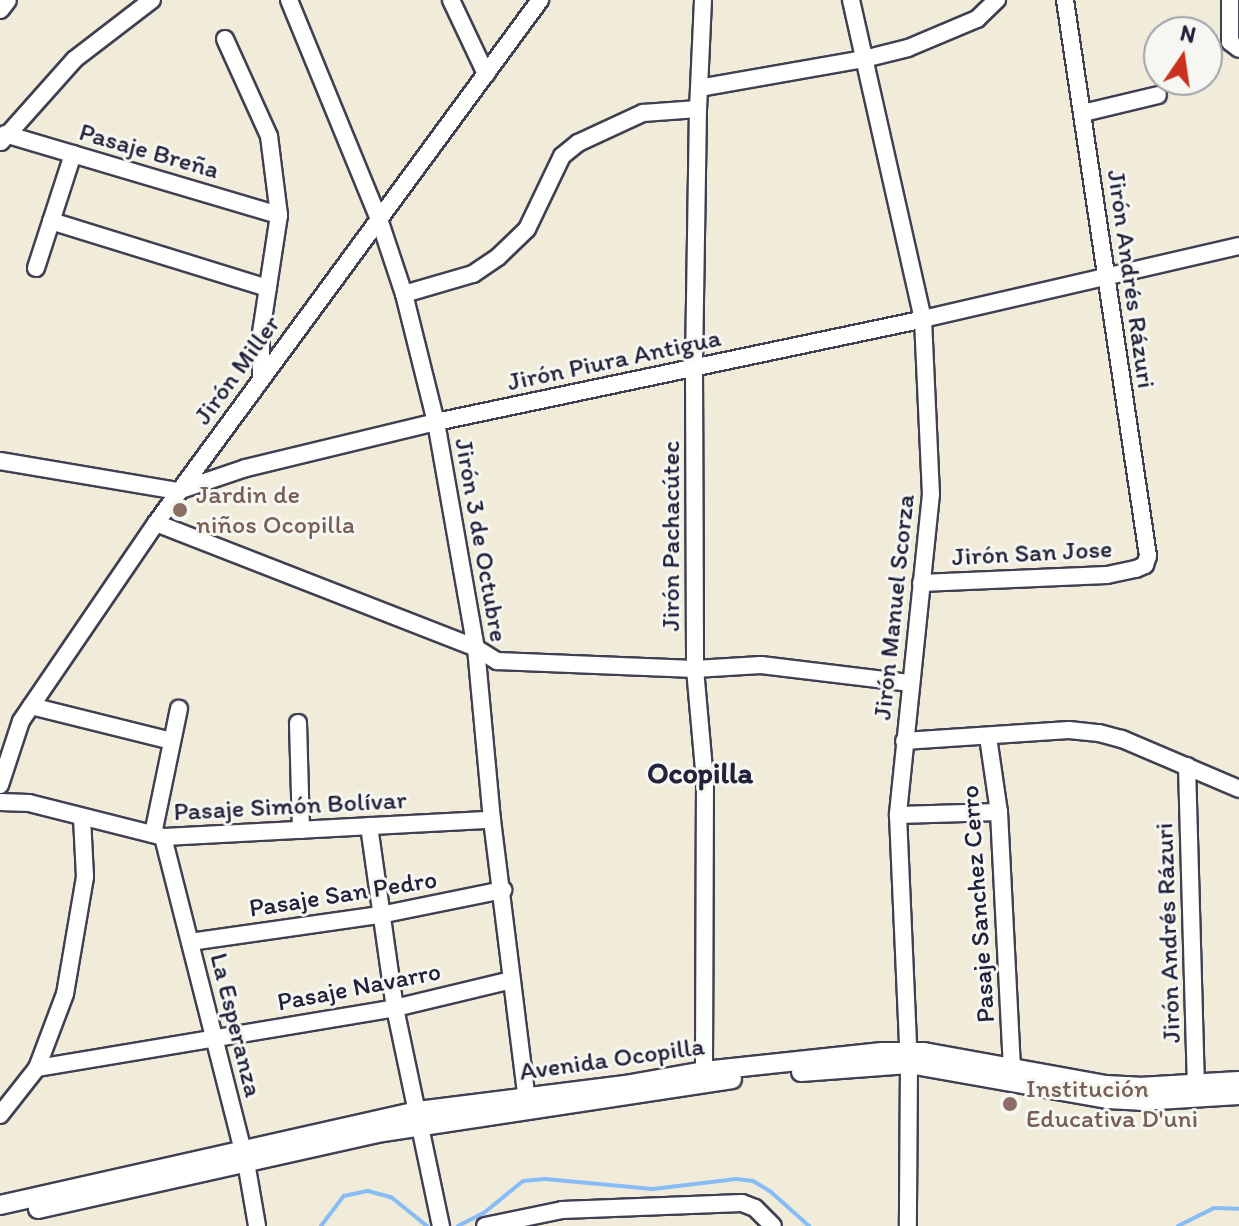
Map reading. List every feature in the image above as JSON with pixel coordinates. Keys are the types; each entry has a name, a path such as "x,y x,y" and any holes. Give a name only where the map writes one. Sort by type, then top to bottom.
{"street":[{"path":"0,9 7,0"},
{"path":"2,139 75,59 152,0"},
{"name":"Jirón 3 de Octubre","path":"289,0 379,219 404,294 436,422 476,648 492,820 527,1104"},
{"path":"451,0 486,74"},
{"name":"Jirón Miller","path":"0,785 21,721 178,491 540,0"},
{"name":"Jirón Pachacútec","path":"703,0 694,367 695,669 705,780 704,1071"},
{"name":"Jirón Manuel Scorza","path":"851,0 923,319 931,494 909,683 898,815 909,1057 908,1225"},
{"path":"699,88 864,59 951,32 977,19 997,0"},
{"name":"Jirón Andrés Rázuri","path":"1065,0 1148,556 1145,565"},
{"path":"1230,0 1230,42 1239,49"},
{"path":"225,39 269,136 279,215 258,360 261,379"},
{"path":"1083,113 1154,96"},
{"path":"404,294 473,274 498,257 527,229 562,156 578,143 643,113 698,109"},
{"name":"Pasaje Breña","path":"2,139 73,154 279,215"},
{"path":"36,268 73,154"},
{"path":"51,221 268,288"},
{"name":"Jirón Piura Antigua","path":"0,461 178,491 246,468 436,422 923,319 1239,246"},
{"path":"156,523 476,648 497,661 695,669 761,665 909,683"},
{"name":"Jirón San Jose","path":"921,583 1107,575 1145,565"},
{"path":"31,706 171,741"},
{"path":"158,836 171,741 179,709"},
{"path":"298,723 301,830"},
{"path":"904,741 1069,730 1099,733 1239,789"},
{"name":"Pasaje Sanchez Cerro","path":"988,737 999,812 1012,1067"},
{"name":"Jirón Andrés Rázuri","path":"1187,766 1196,1090"},
{"name":"Pasaje Simón Bolívar","path":"0,802 29,803 158,836 492,820"},
{"path":"898,815 999,812"},
{"path":"0,1115 37,1068 65,994 85,877 82,817"},
{"path":"369,826 395,1008 440,1223"},
{"name":"La Esperanza","path":"158,836 215,1038 244,1155 257,1226"},
{"name":"Pasaje San Pedro","path":"190,942 380,915 503,890"},
{"name":"Pasaje Navarro","path":"37,1068 395,1008 512,980"},
{"name":"Avenida Ocopilla","path":"527,1104 704,1071 909,1057 1012,1067 1106,1085 1239,1095"},
{"name":"Avenida Ocopilla","path":"0,1205 419,1118 909,1057 1107,1099 1196,1090 1239,1081"},
{"name":"Avenida Ocopilla","path":"0,1217 244,1155"},
{"path":"485,1226 562,1210 598,1218 742,1203 755,1208 773,1226"}],"waterway":[{"path":"458,1226 485,1212 523,1181 545,1179 653,1189 736,1179 753,1181 771,1192 809,1226"},
{"path":"321,1226 344,1196 368,1191 391,1197 427,1226"},
{"path":"1178,1226 1214,1208 1239,1209"}],"place":[{"name":"Jardin de niños Ocopilla","path":"180,510"},
{"name":"Institución Educativa D'uni","path":"1010,1104"}],"district":[{"name":"Ocopilla","path":"700,773"}]}
